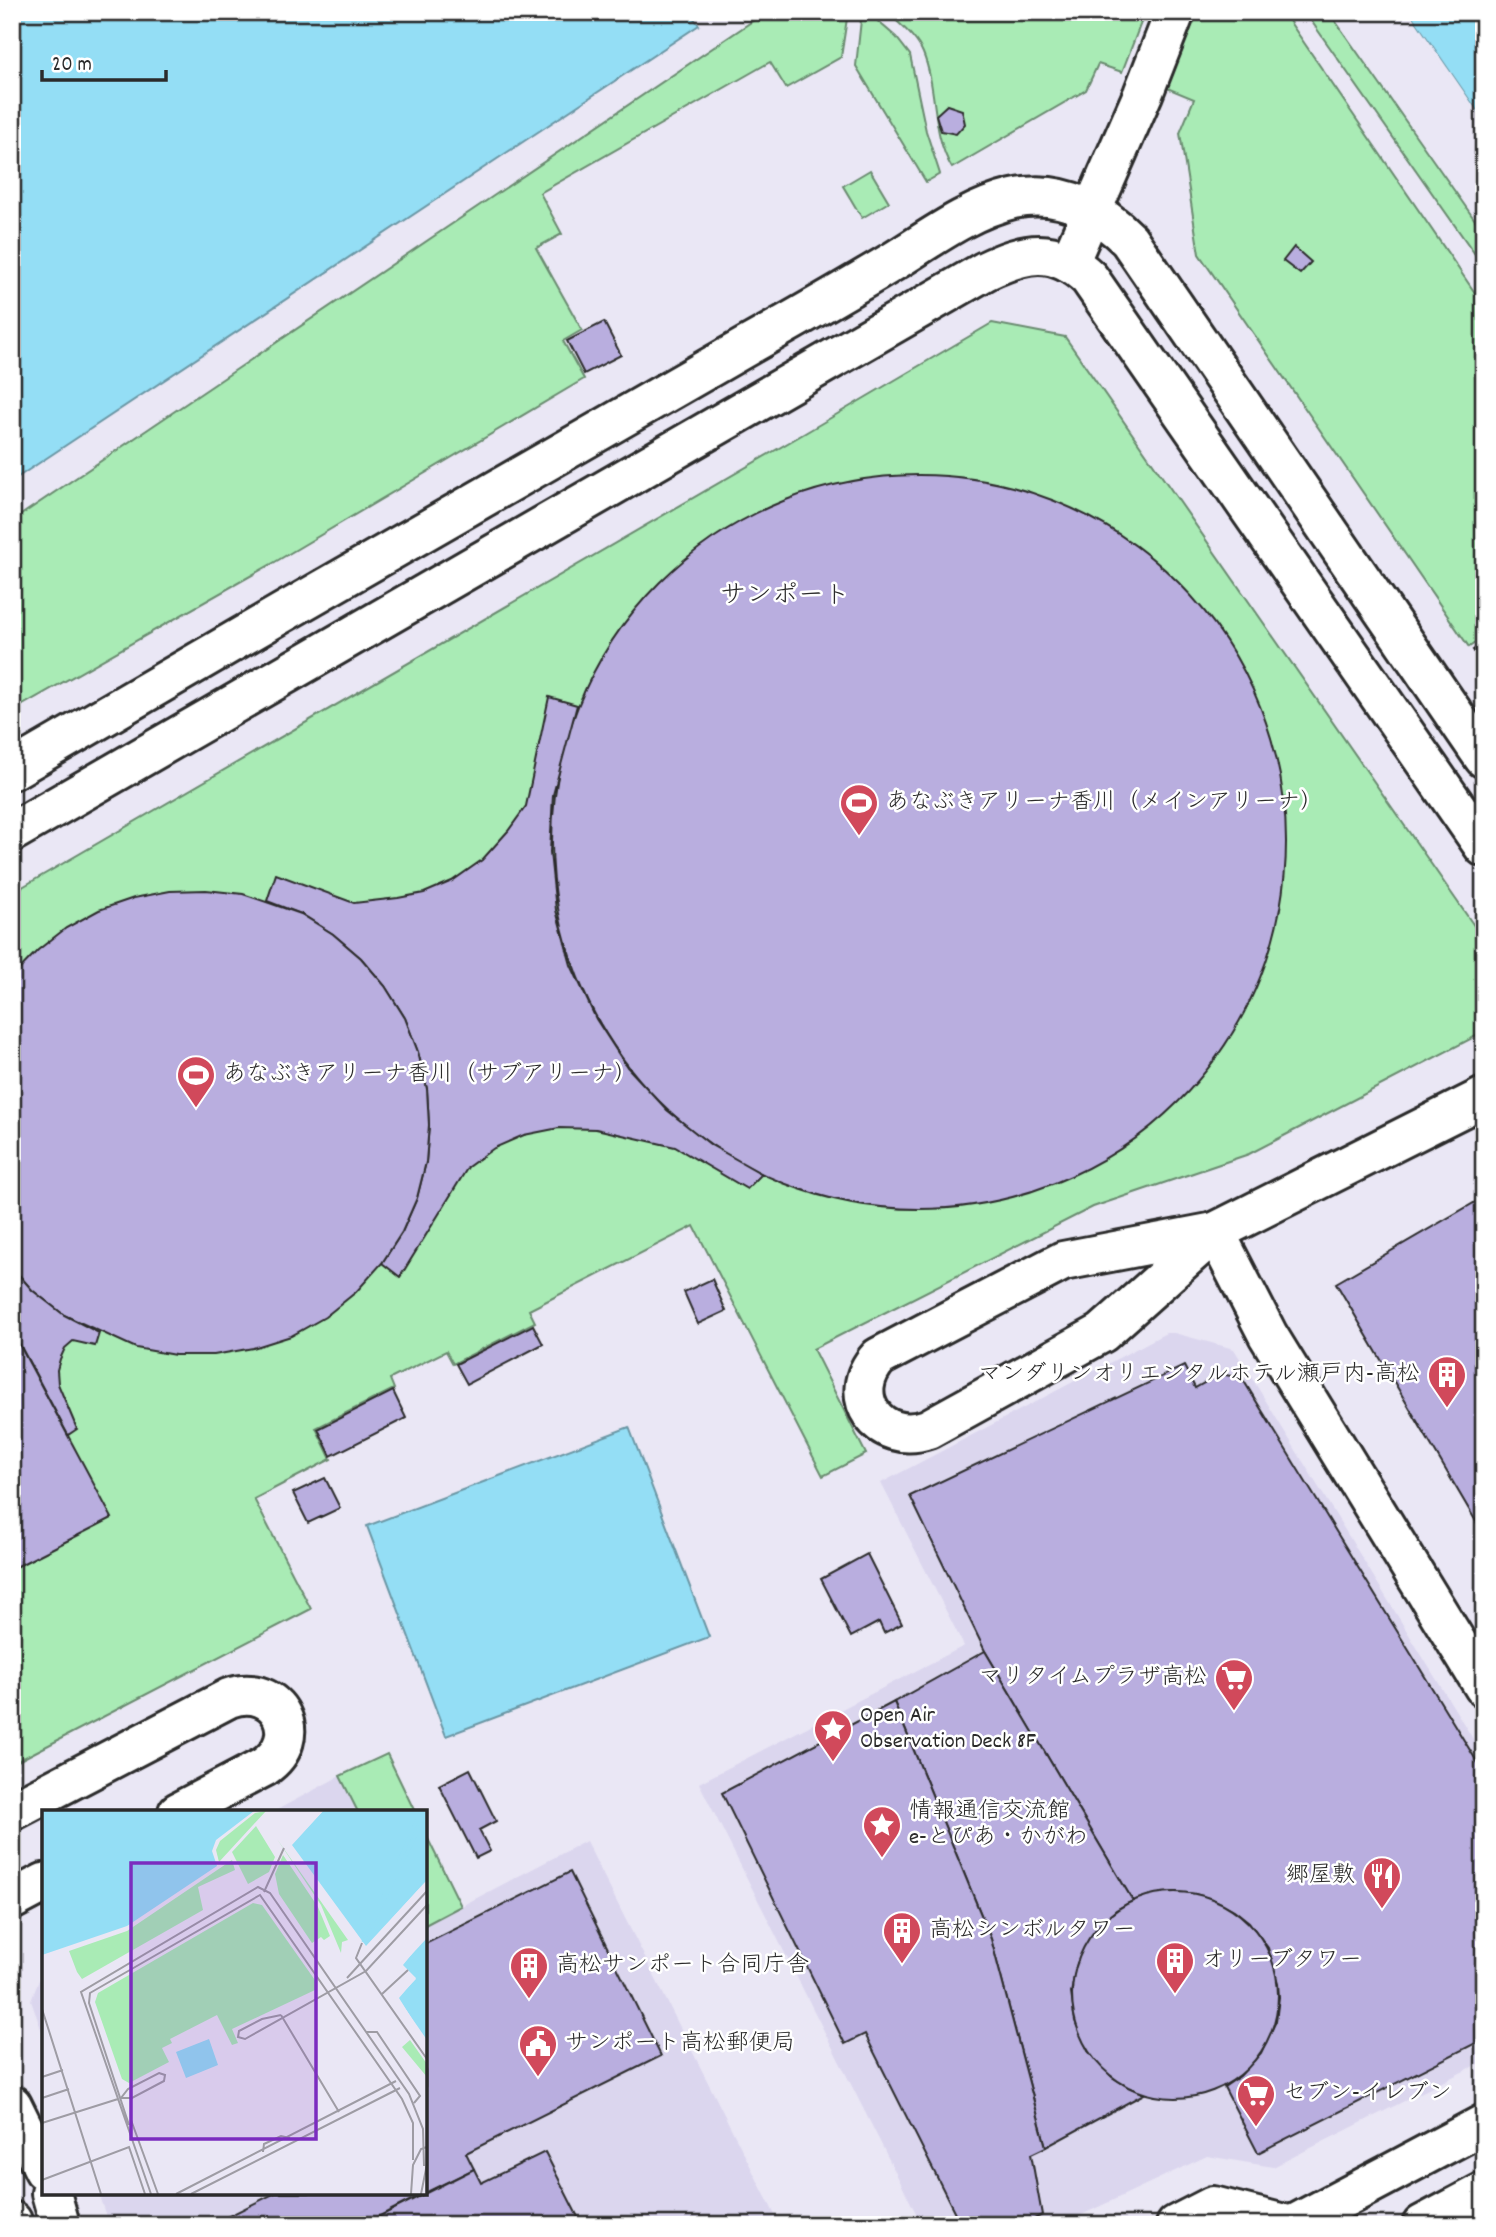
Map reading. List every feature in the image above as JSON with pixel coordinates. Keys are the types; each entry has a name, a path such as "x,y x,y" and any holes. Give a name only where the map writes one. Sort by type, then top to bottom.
{"street":[{"path":"1069,263 1143,94 1175,12"},
{"path":"12,770 955,224 992,206 1031,196 1052,197 1091,209 1110,221 1129,240 1484,758"},
{"path":"12,832 985,271 1012,258 1036,254 1069,263 1088,278 1484,847"},
{"path":"1215,1232 1063,1261 879,1357 868,1371 865,1380 867,1406 879,1423 892,1430 909,1433 928,1429 1102,1333 1215,1232 1484,1097"},
{"path":"1215,1232 1268,1335 1484,1687"},
{"path":"12,1811 229,1698 248,1694 266,1698 284,1720 284,1743 275,1758 264,1767 182,1810"},
{"path":"12,1899 42,1884"},
{"path":"12,2105 42,2166"},
{"path":"1176,2225 1213,2206 1290,2225 1484,2124"},
{"path":"1422,2225 1484,2192"},
{"path":"52,2195 60,2225"}],"shaded area":[{"path":"1166,1333 1234,1349 1484,1757 1484,2061 1273,2167 1207,2156 1060,2225 922,2225 699,1783 964,1646 881,1483"},
{"path":"340,1776 357,1810 277,1810"},
{"path":"586,1841 780,2225 109,2225 99,2195 427,2195 427,1924"},
{"path":"42,1972 42,2031 31,2001"}],"green space":[{"path":"766,12 848,12 841,57 786,88 770,62 540,193 562,234 536,248 582,330 563,341 584,379 275,562 12,711 12,521"},
{"path":"887,12 1145,12 1122,72 1098,64 1086,90 952,168 941,140 923,53 912,36"},
{"path":"1197,12 1283,12 1484,306 1484,637 1469,647 1199,254 1180,133 1194,99 1167,88"},
{"path":"1305,12 1329,12 1484,233 1484,267"},
{"path":"874,18 896,37 910,55 926,131 940,174 926,182 856,66 861,20"},
{"path":"870,170 889,202 862,218 843,186"},
{"path":"992,323 1065,337 1484,940 1484,1032 1249,1154 1093,1207 813,1349 866,1454 823,1476 694,1226 529,1310 535,1322 453,1364 446,1351 390,1379 394,1389 316,1428 331,1459 254,1499 311,1609 12,1764 12,893"},
{"path":"387,1754 414,1810 357,1810 340,1776"},
{"path":"427,1837 461,1906 427,1924"}],"water":[{"path":"12,12 689,12 699,25 12,481"},
{"path":"1409,12 1484,12 1484,121"},
{"path":"629,1427 709,1637 446,1736 367,1526"}],"pier":[{"path":"1405,12 1409,12 1484,124"}],"building":[{"path":"947,105 962,110 965,124 956,134 941,131 936,115"},
{"path":"1294,247 1311,262 1300,274 1283,261"},
{"path":"604,322 621,355 584,374 567,341"},
{"path":"919,475 955,476 991,482 1026,490 1060,503 1123,537 1179,582 1224,638 1258,701 1271,735 1279,770 1285,806 1285,878 1279,914 1271,949 1258,983 1224,1046 1179,1102 1123,1147 1060,1181 1026,1194 991,1202 955,1208 919,1209 883,1208 847,1202 812,1194 778,1181 715,1147 659,1102 614,1046 580,983 567,949 559,914 553,878 552,842 553,806 559,770 567,735 580,701 614,638 659,582 715,537 778,503 812,490 847,482 883,476"},
{"path":"1484,643 1484,665 1473,650"},
{"path":"549,697 577,705 553,795 550,852 556,910 571,965 596,1019 627,1067 667,1110 711,1145 762,1174 747,1189 675,1147 596,1129 559,1128 524,1135 494,1148 468,1167 400,1277 382,1263 402,1232 417,1198 426,1162 429,1125 427,1089 418,1052 405,1018 385,986 361,958 333,934 301,914 267,901 276,874 354,903 424,893 452,881 482,860 526,806"},
{"path":"206,890 243,894 301,914 333,934 361,958 385,986 405,1018 418,1052 427,1089 429,1125 426,1162 417,1198 402,1232 382,1263 356,1292 325,1317 291,1336 253,1348 214,1355 175,1355 136,1348 64,1315 32,1290 12,1267 12,977 38,950 66,928 99,910 134,898 170,891"},
{"name":"マンダリンオリエンタルホテル瀬戸内-高松","path":"1484,1197 1484,1535 1336,1283"},
{"path":"12,1267 32,1290 64,1315 99,1333 95,1346 73,1341 65,1348 60,1359 57,1370 58,1384 77,1429 68,1435 12,1330"},
{"path":"712,1279 726,1311 698,1324 684,1292"},
{"path":"533,1325 543,1344 467,1384 456,1364"},
{"path":"12,1331 112,1518 12,1569"},
{"name":"マリタイムプラザ高松","path":"1184,1366 1195,1388 1220,1374 1242,1378 1484,1773 1484,2039 1258,2153 1224,2087 1240,2076 1261,2053 1276,2021 1278,1983 1268,1948 1249,1922 1215,1900 1174,1892 1133,1901 985,1651 910,1496"},
{"path":"393,1391 406,1418 331,1456 318,1429"},
{"path":"325,1478 340,1508 308,1523 293,1493"},
{"path":"867,1554 902,1624 884,1633 879,1622 851,1637 821,1579"},
{"path":"985,1651 1133,1901 1116,1910 1093,1933 1077,1963 1071,1993 1075,2021 1088,2051 1112,2077 1144,2094 1046,2147 991,1939 894,1702"},
{"name":"高松シンボルタワー","path":"894,1702 991,1939 1046,2147 1031,2154 1042,2215 1023,2225 961,2225 865,2034 845,2044 722,1793"},
{"path":"470,1769 496,1821 479,1830 490,1851 476,1858 439,1785"},
{"name":"高松サンポート合同庁舎","path":"570,1872 661,2056 466,2153 474,2169 427,2192 427,1943"},
{"name":"オリーブタワー","path":"1175,1892 1215,1900 1248,1922 1270,1955 1278,1995 1270,2035 1248,2068 1215,2090 1175,2098 1135,2090 1102,2068 1080,2035 1072,1995 1080,1955 1102,1922 1135,1900"},
{"path":"545,2152 582,2225 362,2225 427,2195 427,2192 474,2169 481,2183"},
{"path":"271,2195 421,2195 362,2225 335,2225 333,2220 324,2225 231,2225 227,2217"}],"place":[{"name":"あなぶきアリーナ香川（メインアリーナ）","path":"859,837"},
{"name":"あなぶきアリーナ香川（サブアリーナ）","path":"196,1109"},
{"name":"マンダリンオリエンタルホテル瀬戸内-高松","path":"1447,1409"},
{"name":"マリタイムプラザ高松","path":"1234,1712"},
{"name":"Open Air Observation Deck 8F","path":"833,1763"},
{"name":"情報通信交流館 e-とぴあ・かがわ","path":"882,1859"},
{"name":"郷屋敷","path":"1382,1910"},
{"name":"高松シンボルタワー","path":"902,1965"},
{"name":"オリーブタワー","path":"1175,1995"},
{"name":"高松サンポート合同庁舎","path":"529,2000"},
{"name":"サンポート高松郵便局","path":"538,2078"},
{"name":"セブン-イレブン","path":"1256,2128"}],"district":[{"name":"サンポート","path":"785,596"}]}
